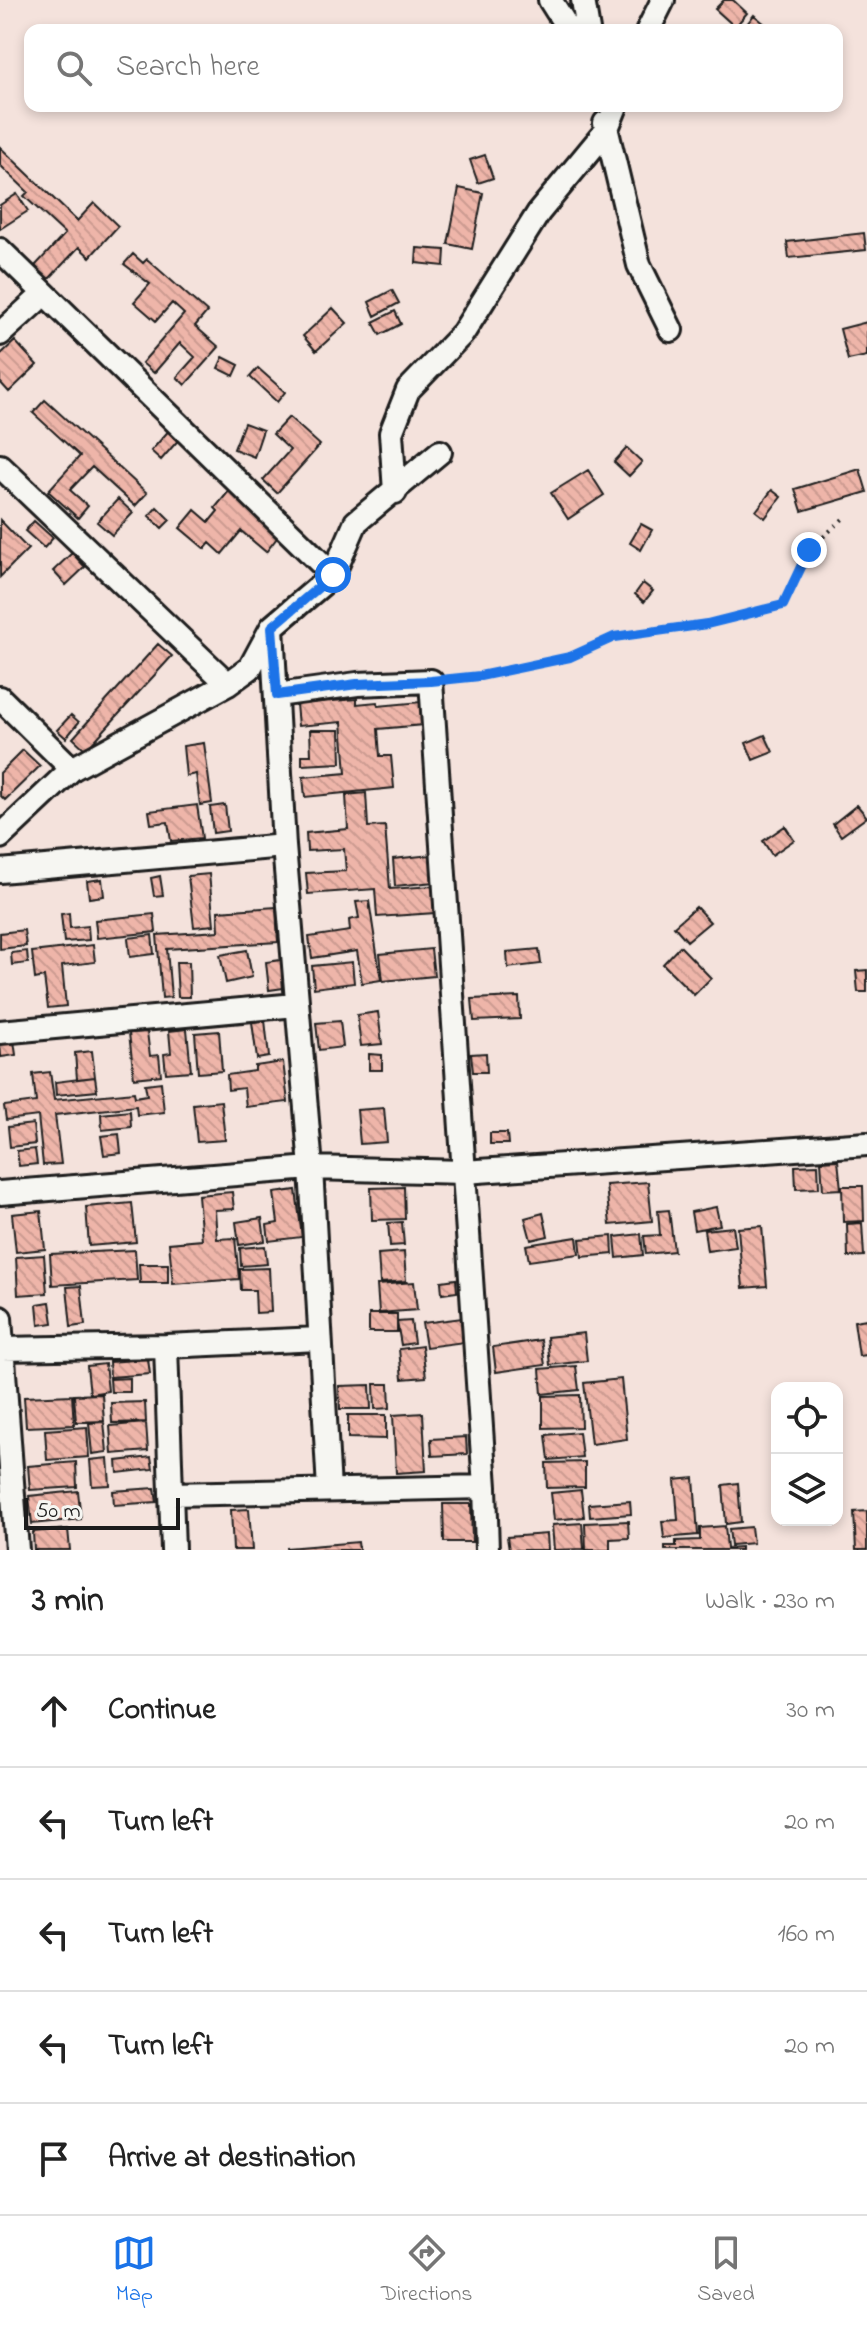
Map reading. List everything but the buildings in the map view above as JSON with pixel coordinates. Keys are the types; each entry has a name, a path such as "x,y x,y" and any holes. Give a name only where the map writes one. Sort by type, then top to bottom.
{"street":[{"path":"550,0 565,24"},
{"path":"583,0 587,24"},
{"path":"651,24 663,0"},
{"path":"603,112 639,265 671,330"},
{"path":"395,492 391,433 408,390 463,333 539,212 606,131 614,112"},
{"path":"0,250 333,575"},
{"path":"0,334 44,294"},
{"path":"0,837 72,769 228,684 250,668 272,627 333,575 356,522 440,452"},
{"path":"0,466 228,684"},
{"path":"272,627 284,846 311,1168 329,1490"},
{"path":"277,695 357,684 431,681 487,1550"},
{"path":"0,698 72,769"},
{"path":"0,871 284,846"},
{"path":"0,1032 296,1005"},
{"path":"0,1193 311,1168 464,1172 867,1144"},
{"path":"0,1318 7,1513 17,1550"},
{"path":"2,1349 319,1339"},
{"path":"166,1346 173,1550"},
{"path":"171,1494 485,1487"}],"path":[{"path":"431,681 480,676 570,657 614,637 707,624 783,605 809,550 845,517"}],"route":[{"path":"333,575 272,627 277,695 357,684 480,676 570,657 614,637 707,624 783,605 809,550"}]}
